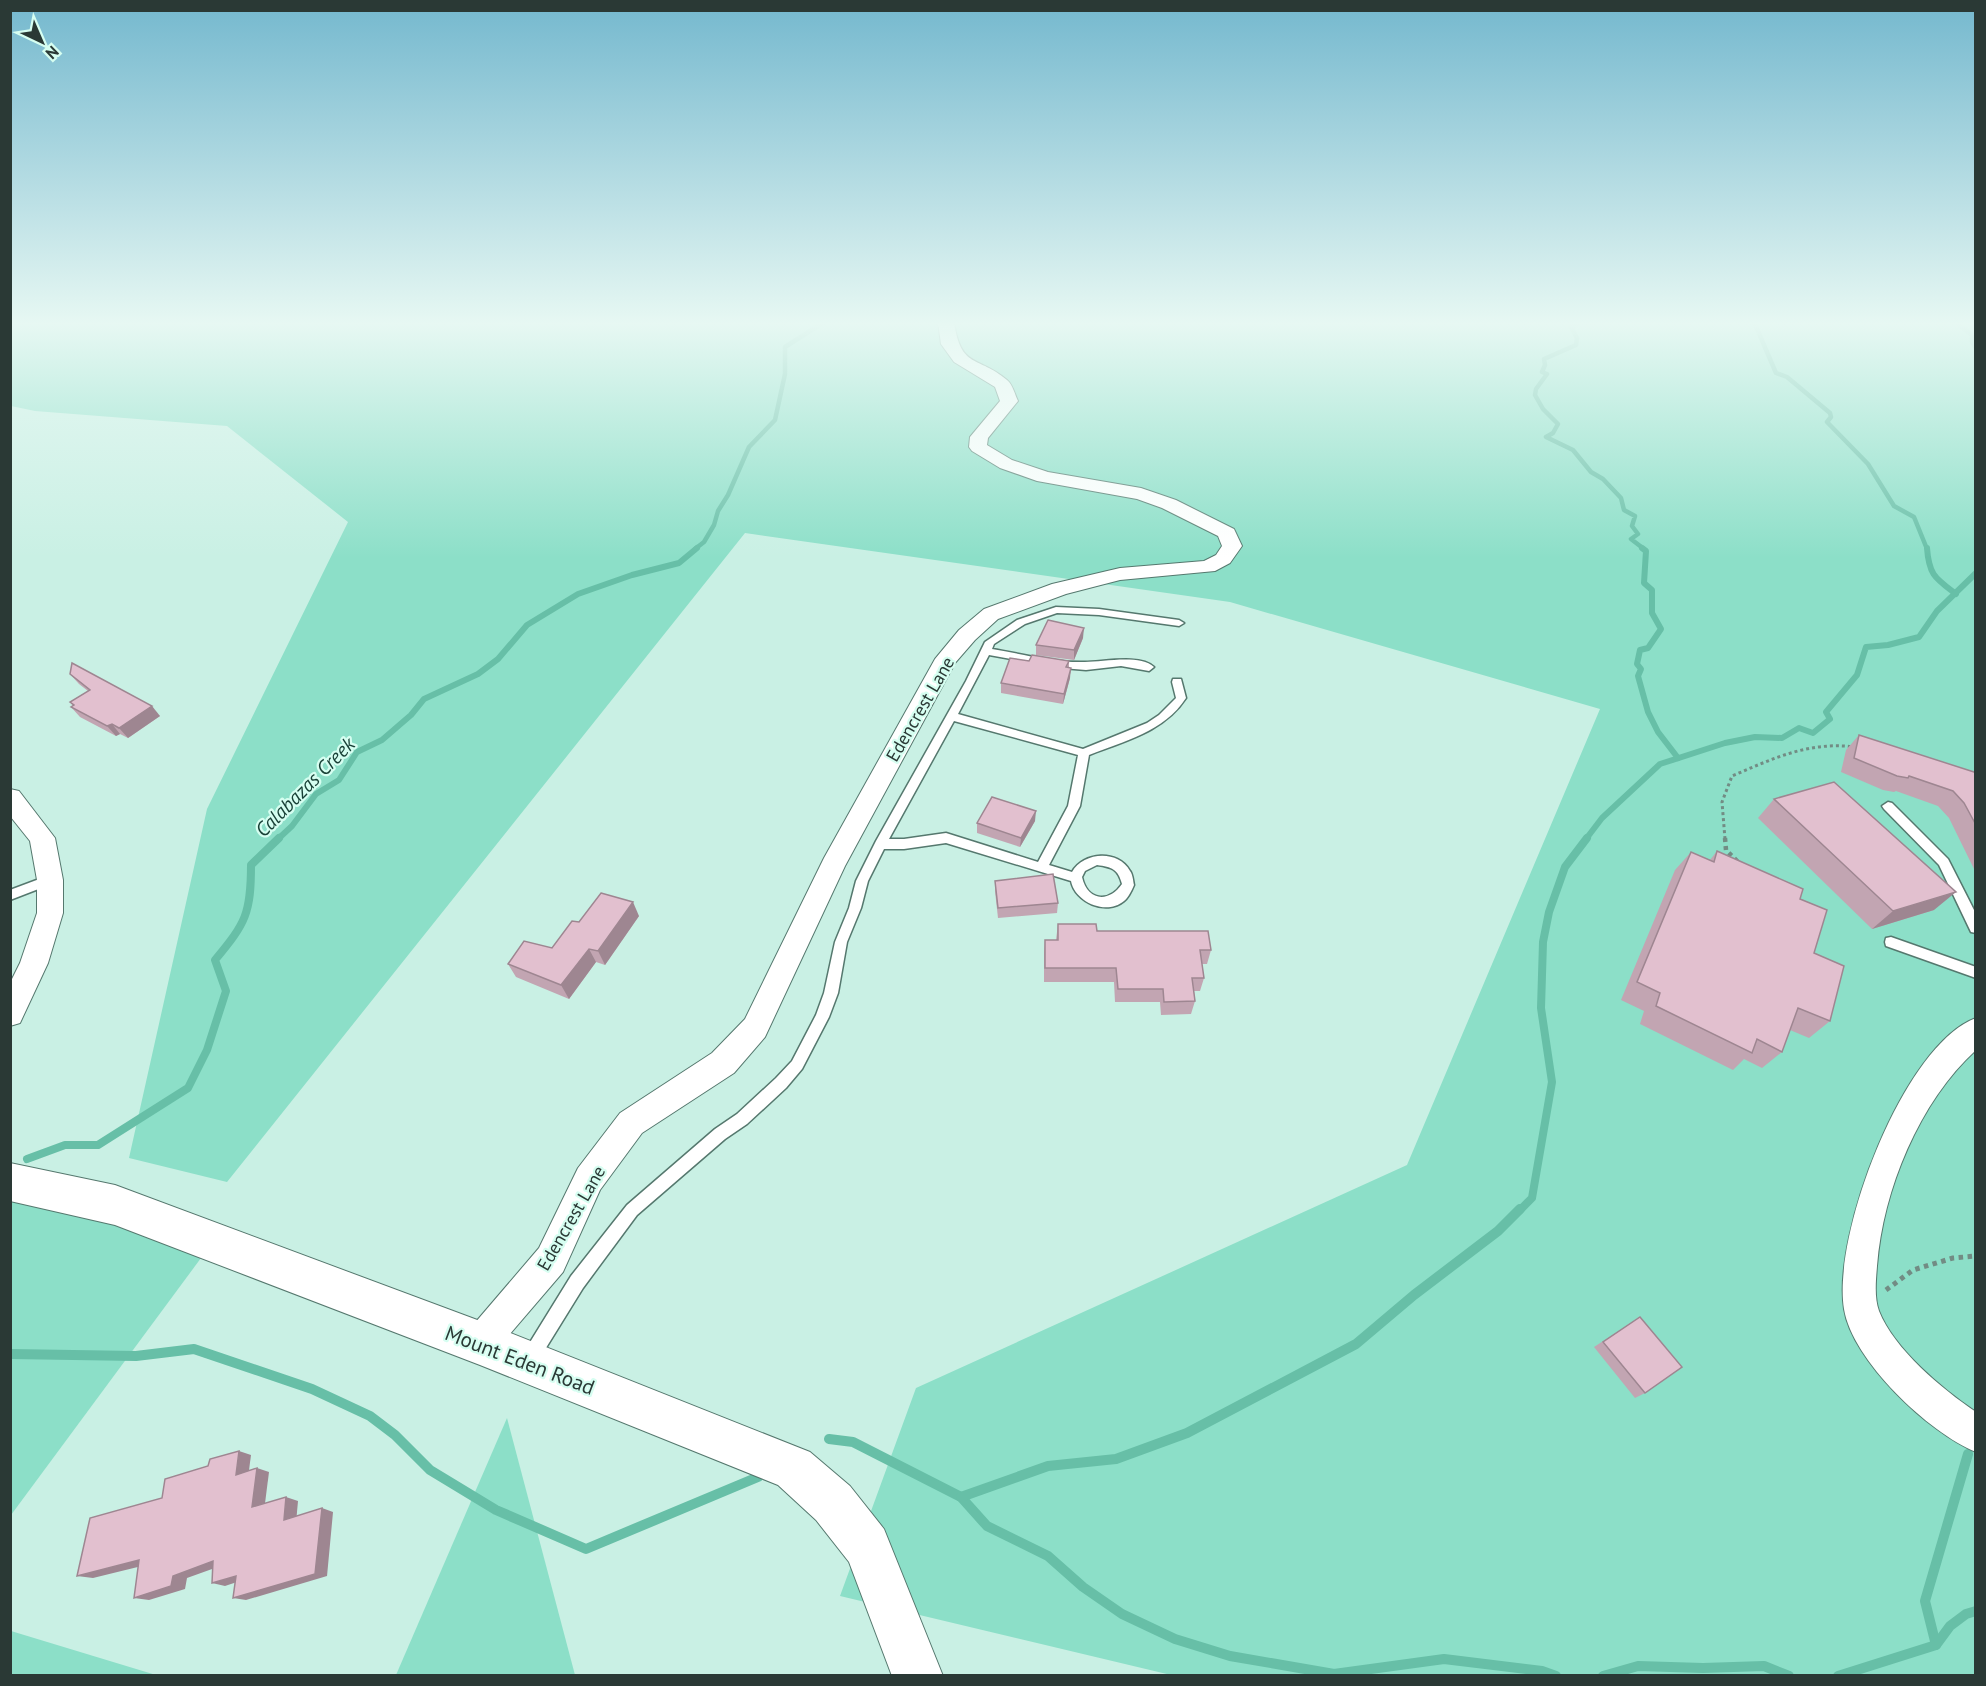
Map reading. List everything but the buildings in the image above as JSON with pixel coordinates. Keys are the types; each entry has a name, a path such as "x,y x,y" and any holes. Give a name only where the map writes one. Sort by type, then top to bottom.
{"street":[{"name":"Edencrest Lane","path":"480,1343 551,1260 589,1179 631,1124 723,1063 755,1028 832,865 946,659 967,635 991,614 1059,589 1120,574 1208,567 1223,558 1232,546 1227,533 1169,504 1141,494 1044,477 1006,464 978,447 979,437 1008,401"},
{"path":"10,798 42,838 50,880 50,913 34,963 12,1006"},
{"path":"1976,1031 1944,1063 1916,1105 1884,1168 1859,1255 1861,1310 1889,1361 1945,1415 1976,1434"},
{"name":"Mount Eden Road","path":"10,1182 115,1205 480,1343 794,1468 833,1503 867,1546 918,1676"}],"lane":[{"path":"527,1362 577,1282 632,1210 720,1134 742,1119 797,1065 822,1017 831,993 841,942 855,908 862,881 880,843 990,642 1021,622 1056,610 1099,612 1179,622"},
{"path":"986,651 1062,665 1086,666 1121,663 1149,667"},
{"path":"951,716 1084,753 1138,730 1174,710 1181,698 1178,682"},
{"path":"1041,868 1074,806 1084,753"},
{"path":"1888,806 1944,862 1976,928"},
{"path":"880,843 904,843 946,838 1076,878"},
{"path":"10,895 50,880"},
{"path":"1891,942 1976,973"}],"path":[{"path":"1740,864 1726,850 1722,802 1731,776 1799,748 1844,745 1863,750"},
{"path":"1861,1310 1913,1270 1953,1257 1976,1256"}],"green space":[{"path":"11,401 1975,401 1975,1675 1171,1675 840,1596 916,1388 1407,1165 1600,709 1230,602 745,533 227,1182 129,1158 207,809 348,522 227,426 35,411 11,406"},
{"path":"11,1186 201,1258 11,1515"},
{"path":"507,1418 575,1675 396,1675"},
{"path":"11,1631 156,1675 11,1675"}],"waterway":[{"name":"Calabazas Creek","path":"695,549 704,542 714,525 718,511 728,495 749,447 775,420 779,401"},
{"path":"1538,401 1558,424 1553,433 1546,437 1573,450 1591,472 1603,479 1621,498 1624,510 1635,516 1632,526 1638,534 1631,539 1644,549"},
{"path":"1815,401 1830,413 1831,417 1827,422 1868,464 1894,506 1914,517 1927,549"},
{"name":"Calabazas Creek","path":"278,839 292,826 316,794 339,780 357,752 382,740 411,715 424,699 478,674 498,659 527,625 578,594 632,575 679,563 697,548"},
{"path":"1642,548 1646,551 1644,583 1652,590 1652,613 1661,629 1648,648 1640,650 1637,664 1641,669 1638,676 1648,712 1658,732 1678,758"},
{"path":"1927,548 1929,564 1934,575 1955,593"},
{"path":"1955,593 1976,573"},
{"path":"1586,839 1602,818 1660,764 1725,743 1755,737 1782,738 1799,728 1813,733 1830,719 1826,712 1857,675 1866,647 1888,645 1919,637 1937,611 1955,593"},
{"name":"Calabazas Creek","path":"27,1159 65,1145 98,1145 188,1088 207,1050 226,991 215,960 234,936 245,917 250,895 251,865 279,838"},
{"path":"1519,1211 1532,1198 1552,1082 1541,1008 1543,942 1549,912 1565,867 1587,838"},
{"path":"961,1497 1048,1466 1116,1459 1187,1433 1356,1344 1414,1295 1498,1231 1520,1209"},
{"path":"10,1354 136,1356 194,1349 312,1389 370,1416 395,1435 430,1470 496,1510 586,1549 758,1477"},
{"path":"829,1439 853,1442 961,1497"},
{"path":"1936,1645 1925,1601 1968,1454"},
{"path":"961,1497 987,1526 1048,1556 1083,1587 1122,1614 1175,1639 1230,1656 1334,1674 1444,1659 1542,1671 1556,1676"},
{"path":"1936,1645 1950,1626 1966,1614 1976,1611"},
{"path":"1838,1676 1936,1645"},
{"path":"1603,1676 1638,1666 1703,1668 1764,1666 1789,1676"}]}
